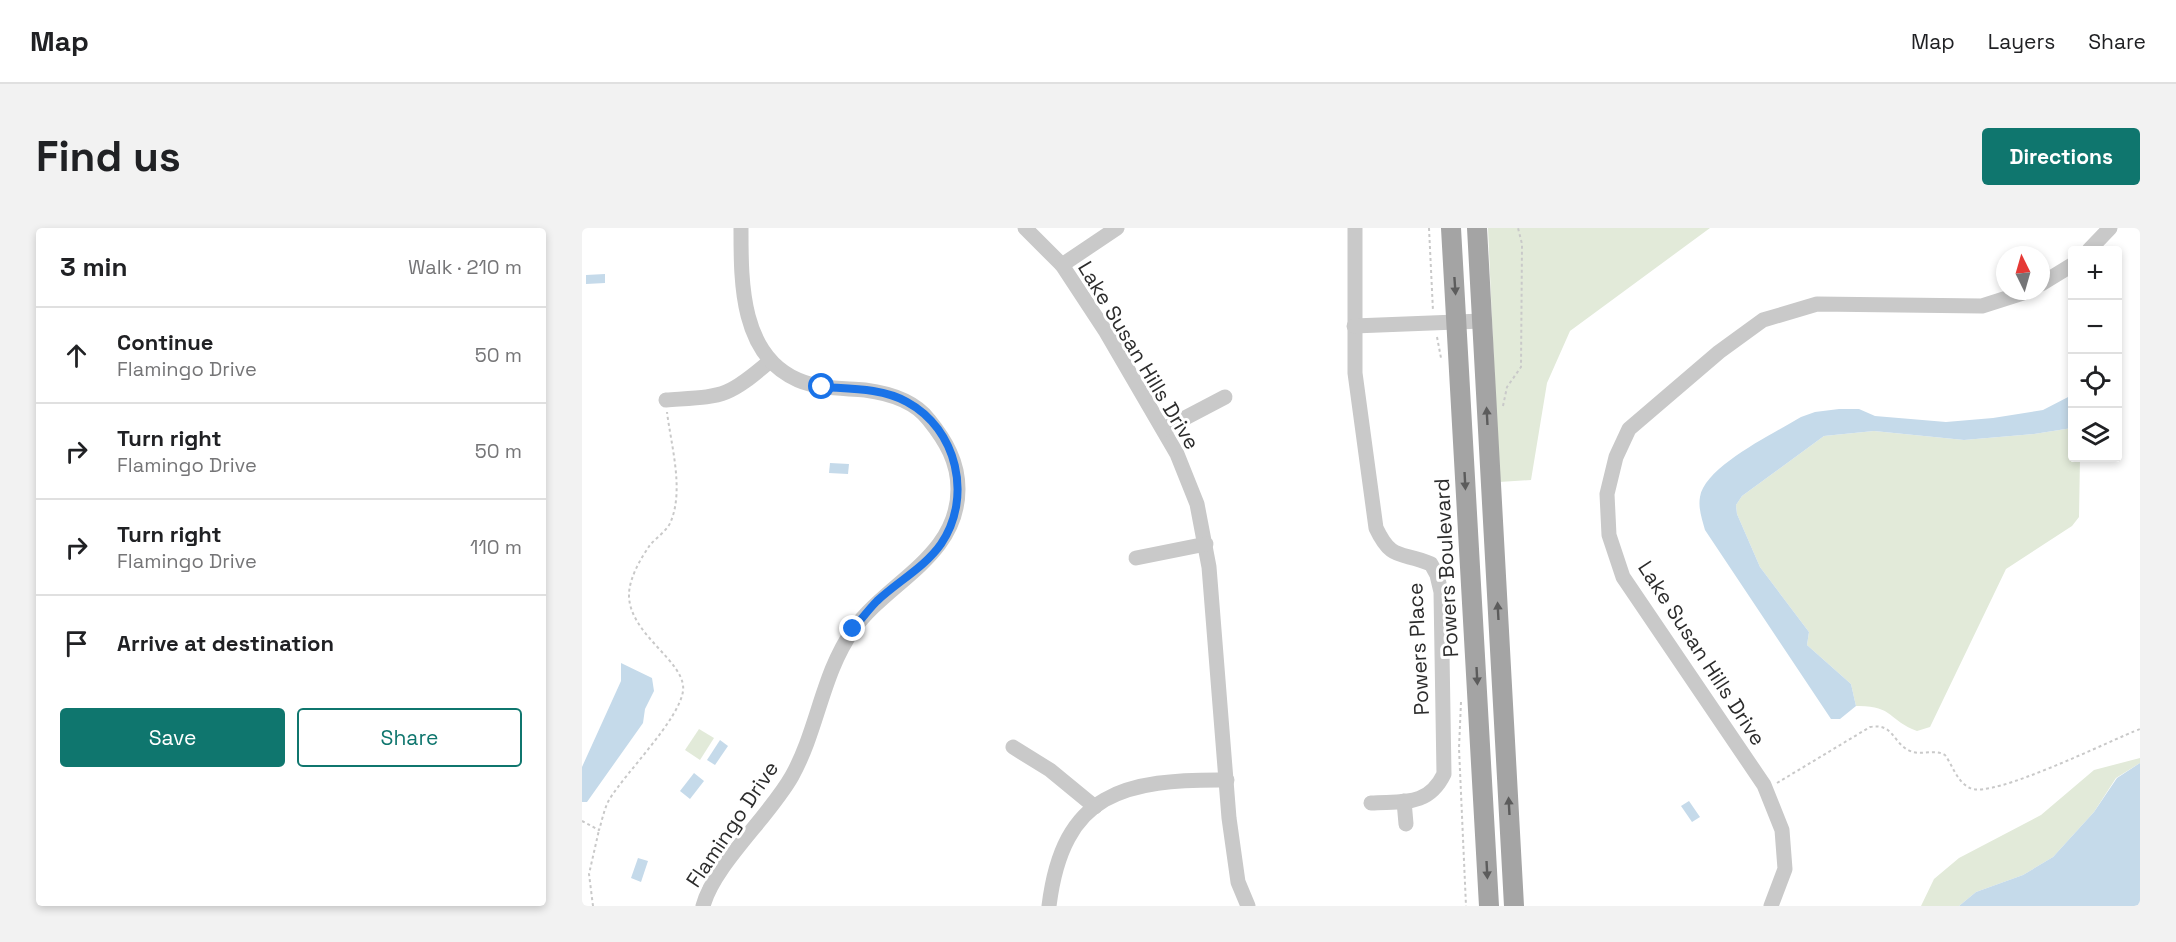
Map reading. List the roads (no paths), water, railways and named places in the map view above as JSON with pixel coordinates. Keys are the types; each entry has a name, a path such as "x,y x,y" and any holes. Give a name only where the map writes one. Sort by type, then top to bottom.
{"main road":[{"name":"Powers Boulevard","path":"1451,228 1489,906"},
{"path":"1477,228 1514,906"}],"street":[{"name":"Flamingo Drive","path":"702,906 711,885 770,810 792,776 810,740 837,655 853,629 876,602 940,545 954,521 958,499 958,478 953,458 943,437 927,416 907,402 884,393 822,387 797,379 770,361 750,326 745,299 741,228"},
{"name":"Lake Susan Hills Drive","path":"1025,228 1062,265 1106,332 1164,429 1177,454 1197,504 1206,544 1238,882 1248,906"},
{"path":"1062,265 1118,228"},
{"name":"Powers Place","path":"1355,228 1355,374 1376,528 1383,543 1394,554 1431,564 1437,575 1441,592 1444,774 1438,787 1423,800 1371,803"},
{"path":"2093,246 2110,228"},
{"path":"2050,279 2068,269"},
{"name":"Lake Susan Hills Drive","path":"1771,906 1785,869 1782,830 1766,790 1623,577 1609,535 1606,494 1616,458 1629,429 1719,352 1763,320 1816,304 1982,306 2001,300"},
{"path":"1354,326 1482,321"},
{"path":"666,400 722,396 740,387 770,361"},
{"path":"1164,429 1225,397"},
{"path":"1136,558 1206,544"},
{"path":"1013,747 1050,770 1095,807"},
{"path":"1049,906 1053,871 1071,830 1106,799 1129,789 1191,780 1227,780"},
{"path":"1404,801 1406,824"}],"water":[{"path":"605,274 605,283 586,284 586,275"},
{"path":"2068,397 2068,429 1964,440 1874,431 1824,436 1742,496 1736,505 1737,514 1760,567 1809,632 1807,645 1851,684 1856,706 1840,719 1831,719 1705,530 1700,497 1705,485 1727,462 1743,451 1801,417 1815,412 1859,409 1875,416 1946,422 1993,418 2043,410"},
{"path":"830,463 849,464 848,474 829,473"},
{"path":"621,663 652,678 654,691 645,709 643,723 587,802 582,802 582,767 621,681"},
{"path":"720,740 728,746 715,765 707,760"},
{"path":"2140,763 2140,906 1959,906 1976,892 2023,875 2053,857 2094,812 2117,778"},
{"path":"694,773 704,781 690,799 680,791"},
{"path":"1689,801 1700,817 1692,822 1681,806"},
{"path":"638,858 648,861 641,882 631,878"}]}
